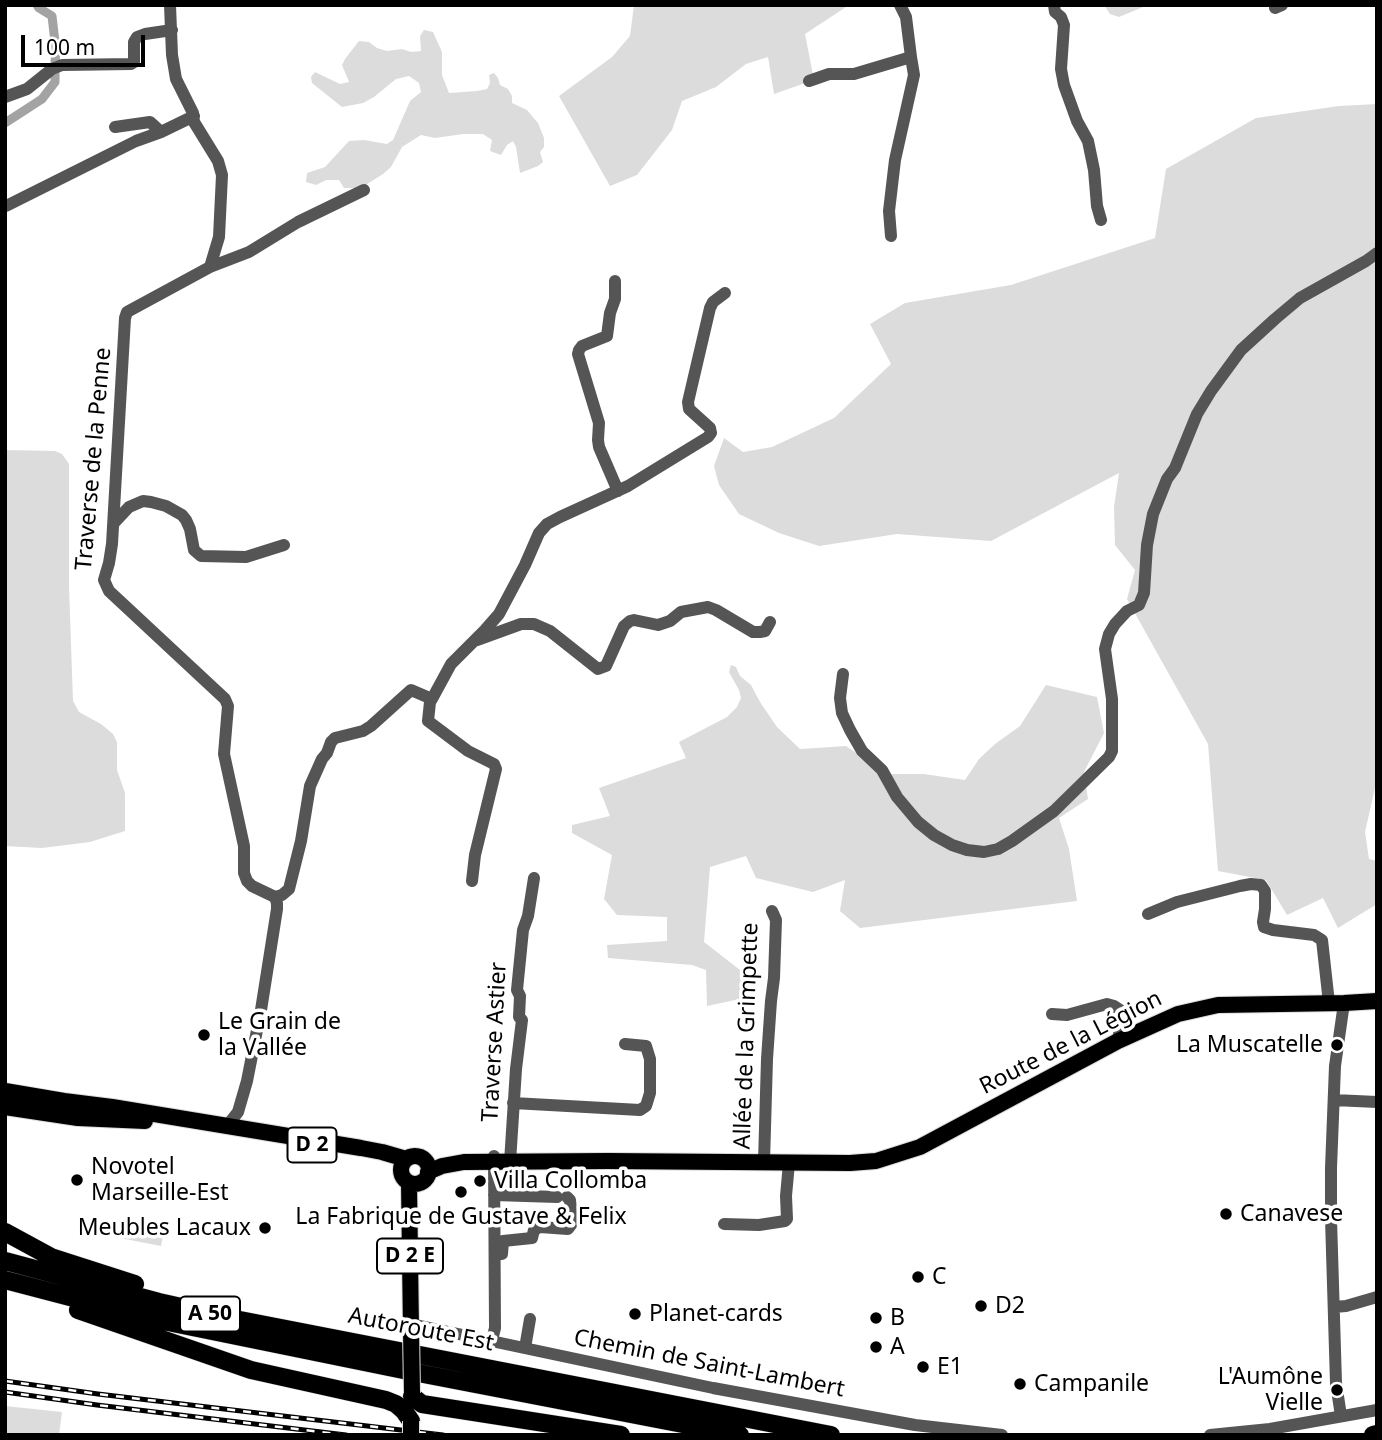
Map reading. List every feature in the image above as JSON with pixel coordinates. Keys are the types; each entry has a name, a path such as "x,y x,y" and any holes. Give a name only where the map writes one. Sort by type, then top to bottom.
{"highway":[{"path":"5,1232 51,1257 86,1269 376,1347"},
{"name":"Autoroute Est","path":"5,1261 159,1302 240,1320 831,1435"},
{"path":"5,1282 251,1370 386,1400 404,1410 411,1424 447,1408"},
{"name":"Autoroute Est","path":"5,1282 158,1320 740,1435"},
{"path":"412,1395 422,1404 621,1435"}],"main road":[{"name":"Route de la Légion","path":"427,1166 502,1158 789,1163 876,1161 920,1147 1118,1041 1178,1014 1218,1004 1377,1001"},
{"name":"D 2","path":"5,1091 380,1156 405,1171"},
{"path":"5,1101 65,1111 153,1120"},
{"name":"D 2","path":"5,1107 78,1118 153,1120 223,1128 241,1120 382,1152 405,1171"},
{"path":"418,1156 427,1166 424,1181 419,1183 405,1171 409,1157 418,1156"},
{"name":"D 2 E","path":"405,1171 412,1395"},
{"path":"411,1424 412,1395"}],"street":[{"path":"170,5 176,79 194,116 194,122 218,161 222,175 219,237 210,267"},
{"path":"891,236 889,211 895,160 914,75 906,17 900,5"},
{"path":"1054,5 1063,25 1061,69 1064,85 1077,121 1088,141 1101,220"},
{"path":"5,97 27,89 52,69 62,65 131,64 134,62 134,43 137,37 172,30"},
{"path":"809,81 829,74 854,74 911,57"},
{"path":"6,206 136,141 194,116"},
{"path":"115,127 150,122 161,132"},
{"path":"75,180 154,139 161,132"},
{"path":"210,267 249,252 298,222 364,190"},
{"path":"843,674 840,698 842,713 850,730 862,751 882,770 897,797 918,822 934,835 967,850 984,852 998,849 1012,841 1054,811 1112,751 1112,699 1105,649 1115,624 1127,611 1139,605 1144,593 1147,545 1153,514 1197,414 1241,350 1275,318 1300,298 1377,253"},
{"name":"Traverse de la Penne","path":"210,267 127,313 125,318 114,523 109,563 104,579 108,591 225,699 228,706 223,754 244,846 244,873 252,886 275,897"},
{"path":"615,281 615,299 607,336 582,346 578,354 599,423 599,447 618,491"},
{"path":"472,881 475,855 496,769 494,764 468,751 428,721 430,702 451,664 499,614 539,533 547,524 646,476 711,433 710,428 689,409 688,402 710,308 713,302 725,293"},
{"path":"114,523 129,507 143,501 151,502 166,506 182,515 190,529 194,551 201,556 246,557 284,545"},
{"path":"474,641 521,624 534,624 550,631 598,668 606,666 624,626 630,621 658,625 670,621 681,612 708,607 753,632 765,631 770,622"},
{"path":"241,1120 277,909 275,897 289,889 301,841 310,786 335,738 363,731 371,726 411,690 432,699"},
{"name":"Traverse Astier","path":"492,1340 495,1328 496,1267 494,1195 513,1103 522,1020 519,1017 520,996 517,990 523,930 526,926 534,878"},
{"path":"1148,914 1177,902 1240,886 1261,885 1265,891 1264,927 1314,935 1322,940 1336,1003 1337,1051 1331,1219 1336,1383 1341,1416"},
{"name":"Allée de la Grimpette","path":"764,1162 767,1059 776,920 772,911"},
{"path":"1052,1014 1067,1016 1107,1004 1114,1006 1121,1009 1128,1018 1118,1041"},
{"path":"513,1103 640,1110 646,1106 650,1093 650,1059 646,1046 625,1044"},
{"path":"1334,1100 1377,1102"},
{"path":"724,1224 759,1225 785,1221 789,1163"},
{"path":"494,1195 562,1197 570,1200 571,1211 571,1225 568,1229 540,1227 534,1230 532,1238 503,1241 502,1264 496,1267"},
{"path":"1334,1307 1377,1297"},
{"path":"525,1348 530,1319"},
{"name":"Chemin de Saint-Lambert","path":"411,1327 492,1340 713,1388 915,1425 1002,1435"},
{"path":"1210,1435 1270,1429 1377,1410"}],"shaded area":[{"path":"634,5 849,5 805,34 814,80 774,94 768,57 746,64 716,87 682,101 672,130 637,175 610,186 559,96 612,57 630,36"},
{"path":"1104,5 1148,5 1119,17 1110,14"},
{"path":"424,30 433,32 442,52 442,75 449,93 487,89 490,83 489,75 494,73 500,85 508,89 512,103 527,110 538,123 544,138 544,147 540,152 543,162 520,173 513,141 501,155 490,151 492,140 483,134 435,138 421,135 402,147 391,167 361,188 344,188 339,180 326,180 316,185 306,182 307,173 325,167 349,141 364,140 387,144 393,140 410,101 421,92 419,83 409,76 396,79 363,103 342,107 312,83 311,77 315,72 340,84 349,82 342,65 359,41 369,42 387,51 421,51 420,36"},
{"path":"1377,104 1377,787 1365,832 1369,859 1377,861 1377,904 1338,928 1323,898 1287,915 1266,880 1218,871 1208,744 1127,599 1135,570 1115,545 1114,507 1119,473 991,541 897,534 819,546 779,533 739,514 719,485 714,466 724,438 743,452 772,447 834,418 891,364 870,324 905,303 1011,285 1155,238 1166,169 1256,118 1339,106"},
{"path":"5,450 55,451 62,454 69,464 73,701 79,712 113,734 117,742 117,770 125,793 125,831 90,842 42,848 5,846"},
{"path":"731,665 736,667 740,676 751,685 777,727 800,749 846,746 891,774 924,774 965,780 979,759 1020,726 1046,685 1097,697 1104,733 1084,772 1088,799 1059,818 1069,849 1077,901 860,928 840,911 845,880 813,892 756,878 746,856 710,867 704,942 740,970 754,996 707,1006 706,970 692,965 608,958 607,945 667,941 667,917 617,915 604,899 612,855 572,833 572,825 610,816 599,788 686,758 679,742 727,717 737,707 741,698 729,672"},
{"path":"125,1218 165,1226 161,1246 120,1238"},
{"path":"5,1406 62,1412 59,1435 5,1435"}],"waterway":[{"path":"37,5 52,16 55,62"},
{"path":"5,123 42,99 55,82 55,72"}],"railway":[{"path":"5,1381 443,1435"},
{"path":"5,1392 346,1435"}],"place":[{"name":"Le Grain de la Vallée","path":"204,1035"},
{"name":"La Muscatelle","path":"1337,1045"},
{"name":"Novotel Marseille-Est","path":"77,1180"},
{"name":"Villa Collomba","path":"480,1181"},
{"name":"La Fabrique de Gustave & Felix","path":"461,1192"},
{"name":"Canavese","path":"1226,1214"},
{"name":"Meubles Lacaux","path":"265,1228"},
{"name":"C","path":"918,1277"},
{"name":"D2","path":"981,1306"},
{"name":"Planet-cards","path":"635,1314"},
{"name":"B","path":"876,1318"},
{"name":"A","path":"876,1347"},
{"name":"E1","path":"923,1367"},
{"name":"Campanile","path":"1020,1384"},
{"name":"L'Aumône Vielle","path":"1337,1390"}]}
